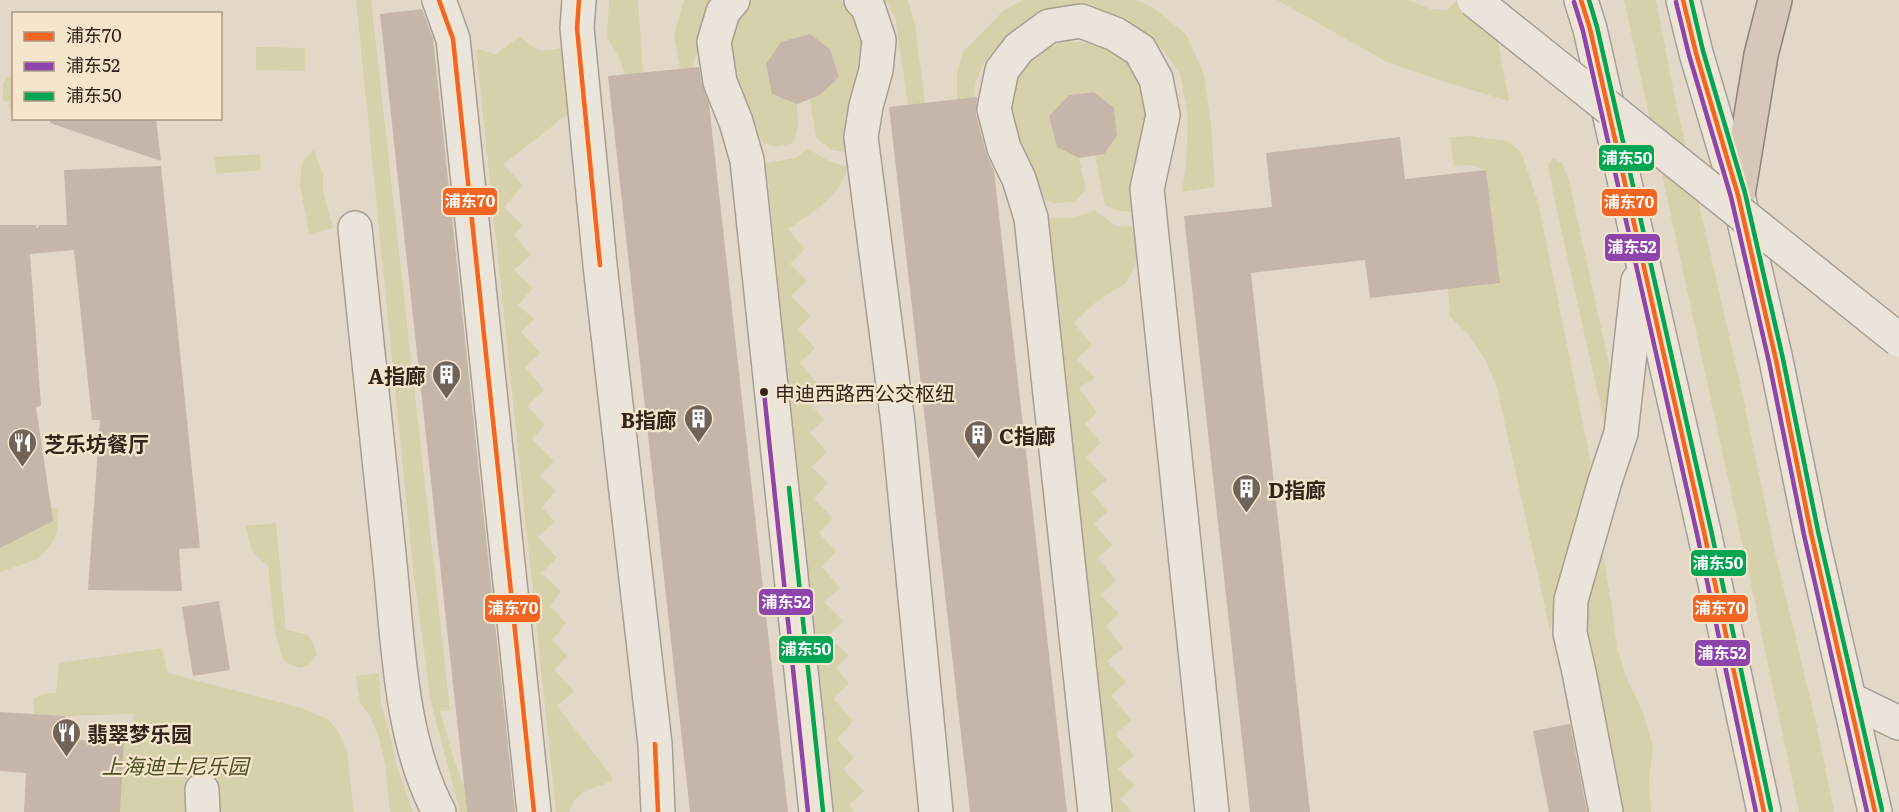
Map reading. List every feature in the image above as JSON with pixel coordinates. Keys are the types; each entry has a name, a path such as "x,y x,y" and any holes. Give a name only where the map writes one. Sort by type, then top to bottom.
{"highway":[{"path":"1738,195 1761,56 1774,0"}],"street":[{"path":"439,0 453,39 534,812"},
{"path":"579,0 578,28 600,264 654,732 658,812"},
{"path":"733,0 723,12 714,42 720,82 736,122 747,160 816,812"},
{"path":"861,0 868,7 879,40 876,70 866,106 861,137 898,423 936,812"},
{"path":"1474,0 1899,340"},
{"path":"1581,0 1590,29 1704,532 1764,812"},
{"path":"1683,0 1696,53 1738,195 1875,812"},
{"path":"1095,812 1030,218 1019,179 1004,148 994,109 1002,70 1019,48 1049,26 1081,21 1115,34 1140,50 1156,79 1163,115 1148,189 1212,812"},
{"path":"355,228 400,664 411,738 428,792 439,812"},
{"path":"1605,812 1570,633 1571,600 1621,433 1641,255"},
{"path":"1849,699 1899,723"}],"green space":[{"path":"356,0 371,0 450,710 440,711 464,786 467,812 460,812 431,702 414,578"},
{"path":"609,0 638,0 643,73 625,75 620,60 607,37"},
{"path":"684,0 714,0 692,68 680,69 674,34"},
{"path":"753,0 840,0 851,10 866,37 863,69 852,98 845,130 851,153 832,150 816,138 810,99 820,95 839,77 830,49 810,34 781,42 766,64 772,94 797,104 798,124 794,143 775,147 762,142 750,109 737,96 725,51 740,14"},
{"path":"885,0 908,0 915,25 925,103 908,105 895,17"},
{"path":"1023,0 1135,0 1151,6 1186,34 1204,74 1211,124 1215,187 1182,192 1188,118 1180,73 1162,49 1141,31 1108,14 1065,10 1028,22 988,56 976,80 974,97 957,99 957,72 963,52 1003,11"},
{"path":"1277,0 1408,0 1431,9 1447,10 1457,0 1490,0 1509,101 1387,62"},
{"path":"1624,0 1656,0 1675,99 1742,392 1775,552 1818,731 1834,812 1799,812"},
{"path":"520,36 540,50 564,47 569,113 504,164 523,186 504,207 523,226 514,235 531,255 514,270 533,288 518,305 534,319 521,332 541,353 525,367 544,390 527,406 545,425 532,439 554,461 540,476 556,491 542,507 554,522 538,537 557,558 541,573 561,591 550,606 566,623 552,640 567,656 554,670 574,691 557,706 613,781 580,795 572,805 570,812 556,812 476,49 496,54"},
{"path":"1063,41 1103,47 1130,64 1147,86 1149,105 1135,212 1105,206 1095,155 1104,154 1117,136 1114,108 1094,92 1069,95 1049,116 1057,146 1079,158 1086,190 1074,202 1046,201 1015,144 1008,100 1009,88 1027,63"},
{"path":"256,47 305,48 305,71 256,70"},
{"path":"12,76 12,110 10,111 9,102 3,100 3,83"},
{"path":"1472,136 1507,141 1521,152 1538,202 1591,463 1550,630 1497,387 1485,359 1468,334 1450,317 1448,289 1500,283 1486,170 1469,165 1454,166 1450,137"},
{"path":"808,148 827,160 848,167 844,178 831,196 816,210 788,229 805,249 790,264 807,281 791,296 811,316 798,329 815,348 800,363 818,385 805,398 824,419 810,433 827,452 811,467 828,483 814,499 833,518 819,533 836,551 822,567 840,588 824,602 843,621 827,637 849,655 836,668 849,684 833,698 853,721 837,739 854,758 843,769 864,791 849,805 854,812 832,812 766,163 795,158"},
{"path":"314,150 323,174 323,191 333,228 309,234 300,185 302,162"},
{"path":"260,154 261,170 216,174 215,157"},
{"path":"1553,158 1563,164 1569,181 1613,382 1605,426 1554,198 1548,164"},
{"path":"1094,210 1116,226 1134,227 1139,250 1134,268 1126,283 1096,302 1074,323 1092,345 1077,359 1095,378 1079,388 1097,412 1085,424 1101,443 1086,457 1107,480 1091,492 1108,511 1094,524 1112,545 1098,558 1116,580 1101,595 1119,614 1106,626 1123,648 1107,661 1126,682 1111,696 1132,720 1115,734 1134,756 1118,769 1135,785 1120,799 1132,812 1109,812 1047,217 1071,217"},
{"path":"51,507 57,509 58,531 51,545 38,559 0,572 0,548"},
{"path":"276,523 286,630 303,633 310,637 317,654 311,663 301,668 287,663 282,656 273,617 268,565 252,549 246,526"},
{"path":"1602,549 1617,649 1628,681 1643,712 1653,747 1649,781 1651,812 1622,812 1584,625 1589,590"},
{"name":"上海迪士尼乐园","path":"162,648 168,673 302,708 329,720 339,733 347,751 354,812 120,812 124,742 135,714 65,716 34,714 33,699 43,694 56,693 59,663"},
{"path":"379,673 381,704 396,764 413,812 390,812 380,741 371,718 360,702 356,676"}],"building":[{"name":"A指廊","path":"422,9 433,38 515,812 467,812 380,14"},
{"path":"810,34 830,49 839,77 820,95 797,104 772,94 766,64 781,42"},
{"name":"B指廊","path":"699,67 702,85 709,104 788,812 690,812 608,76"},
{"path":"1094,92 1114,108 1117,136 1104,154 1079,158 1057,147 1049,116 1069,95"},
{"name":"C指廊","path":"977,97 976,114 986,153 994,171 1067,812 970,812 889,107"},
{"path":"51,120 156,120 161,161 50,123"},
{"path":"1400,137 1405,179 1486,170 1500,283 1370,298 1365,260 1251,273 1310,812 1250,812 1184,216 1272,207 1266,153"},
{"path":"161,166 200,548 179,549 182,591 88,590 100,420 92,420 74,250 30,254 41,406 36,407 53,521 0,548 0,225 36,225 37,229 39,225 67,225 64,170"},
{"path":"219,601 230,670 193,676 182,607"},
{"name":"翡翠梦乐园","path":"0,712 65,716 63,739 124,742 120,812 24,812 26,773 0,771"},
{"path":"1570,724 1587,812 1549,812 1533,731"}],"transit line":[{"name":"浦东70","path":"439,0 453,39 534,812"},
{"name":"浦东70","path":"579,0 577,28 600,265"},
{"name":"浦东70","path":"1581,0 1590,29 1704,532 1764,812"},
{"name":"浦东50","path":"1589,0 1711,530 1771,810"},
{"name":"浦东70","path":"1683,0 1696,53 1738,195 1776,360 1811,533 1875,812"},
{"name":"浦东50","path":"1691,0 1703,51 1745,193 1783,359 1818,531 1882,810"},
{"name":"浦东52","path":"1574,2 1583,31 1697,534 1756,812"},
{"name":"浦东52","path":"1676,2 1689,55 1731,197 1867,812"},
{"name":"浦东52","path":"764,392 808,812"},
{"name":"浦东50","path":"789,488 823,811"},
{"name":"浦东70","path":"655,744 658,812"}],"place":[{"name":"申迪西路西公交枢纽","path":"764,392"},
{"name":"A指廊","path":"447,400"},
{"name":"B指廊","path":"698,444"},
{"name":"C指廊","path":"978,460"},
{"name":"芝乐坊餐厅","path":"23,468"},
{"name":"D指廊","path":"1247,514"},
{"name":"翡翠梦乐园","path":"66,758"}]}
